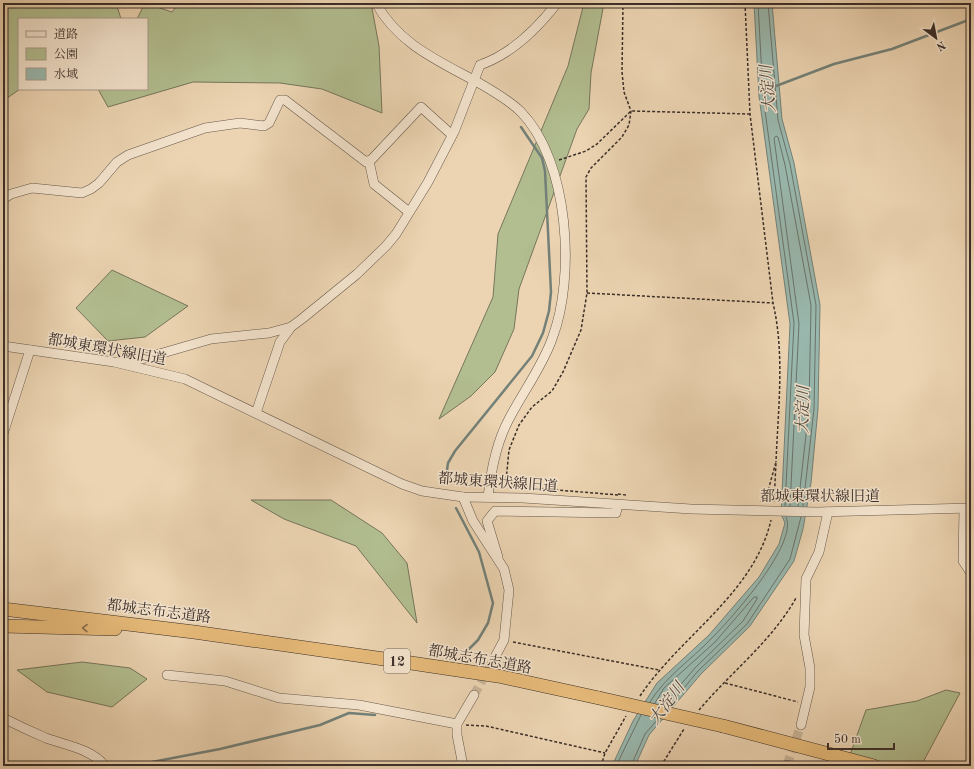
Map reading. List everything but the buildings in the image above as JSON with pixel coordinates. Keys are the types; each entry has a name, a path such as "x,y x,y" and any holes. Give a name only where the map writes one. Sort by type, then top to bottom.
{"highway":[{"path":"3,601 194,632"},
{"name":"都城志布志道路","path":"3,609 194,632 498,676 723,726 874,766"},
{"path":"3,626 194,632"}],"street":[{"path":"376,3 384,18 408,42 499,95 521,112 545,147 552,163 561,206 564,240 565,272 561,306 552,339 542,360 508,420 498,444 491,470 488,497"},
{"path":"256,413 280,342 291,327 357,274 386,246 409,212 428,182 452,135 480,65 507,53 548,14 557,3"},
{"path":"3,199 11,194 32,188 82,193 91,190 117,162 128,155 205,128 240,123 264,126 269,123 280,100 286,100 366,162 370,160 422,107 452,135"},
{"path":"370,160 374,184 409,212"},
{"path":"114,362 142,359 211,338 269,333 291,327"},
{"name":"都城東環状線旧道","path":"3,346 114,362 185,379 402,484 422,490 462,497 488,497 618,505 817,512 883,509 968,508"},
{"path":"3,434 30,350"},
{"path":"462,497 473,521 498,557 504,569 509,590 504,640 495,657"},
{"path":"498,557 487,521 495,512 616,513 618,505"},
{"path":"968,508 963,561 971,573"},
{"path":"801,725 810,687 810,668 804,635 806,579 818,552 828,512"},
{"path":"167,674 225,681 278,698 359,705 457,724"},
{"path":"463,766 457,724 474,694"},
{"path":"3,718 45,737 88,753 100,760 104,766"}],"path":[{"path":"618,505 618,494 521,487 506,481 509,450 519,425 532,407 552,391 563,372 581,330 587,293 586,177 591,168 622,137 629,125 631,111 624,92 622,72 623,3"},
{"path":"504,640 659,670 707,620 753,566 767,538 775,511 779,366 778,321 773,303 750,114 745,3"},
{"path":"552,163 586,151 597,144 631,111 750,114"},
{"path":"587,293 773,303"},
{"path":"758,503 766,498 776,462"},
{"path":"695,716 753,655 774,630 791,606 806,579"},
{"path":"725,683 806,704"},
{"path":"457,724 486,726 605,754 601,766"},
{"path":"661,766 685,728"},
{"path":"663,762 679,766"}],"green space":[{"path":"3,3 112,3 118,9 121,18 18,18 19,90 3,101"},
{"path":"145,3 172,12 179,3 371,3 379,46 382,113 322,89 280,83 193,82 108,107 99,90 148,90 148,18 138,18"},
{"path":"584,3 604,3 591,73 589,109 577,129 519,289 514,329 495,372 471,396 439,419 493,297 498,234 568,66"},
{"path":"112,270 188,306 145,337 108,341 76,308"},
{"path":"251,500 331,500 382,533 407,563 417,623 356,546 284,519"},
{"path":"82,662 130,668 147,679 112,707 47,692 17,670"},
{"path":"946,690 960,693 921,766 846,766 866,710 917,701"}],"water":[{"name":"大淀川","path":"754,3 772,3 782,119 794,163 820,305 818,409 811,483 803,529 794,561 750,626 701,674 649,735 635,766 612,766 633,721 657,683 709,635 759,577 779,544 785,523 781,514 790,324 759,96"}],"waterway":[{"name":"大淀川","path":"776,86 834,64 892,49 971,19"},
{"path":"446,477 448,463 455,451 532,356 543,333 549,311 551,292 545,171 542,158 521,127"},
{"path":"456,508 479,552 493,603 488,623 478,640 469,649"},
{"path":"131,766 220,749 320,725 349,713 375,715"}],"tunnel":[{"path":"474,695 495,657"},
{"path":"787,765 801,725"}]}
